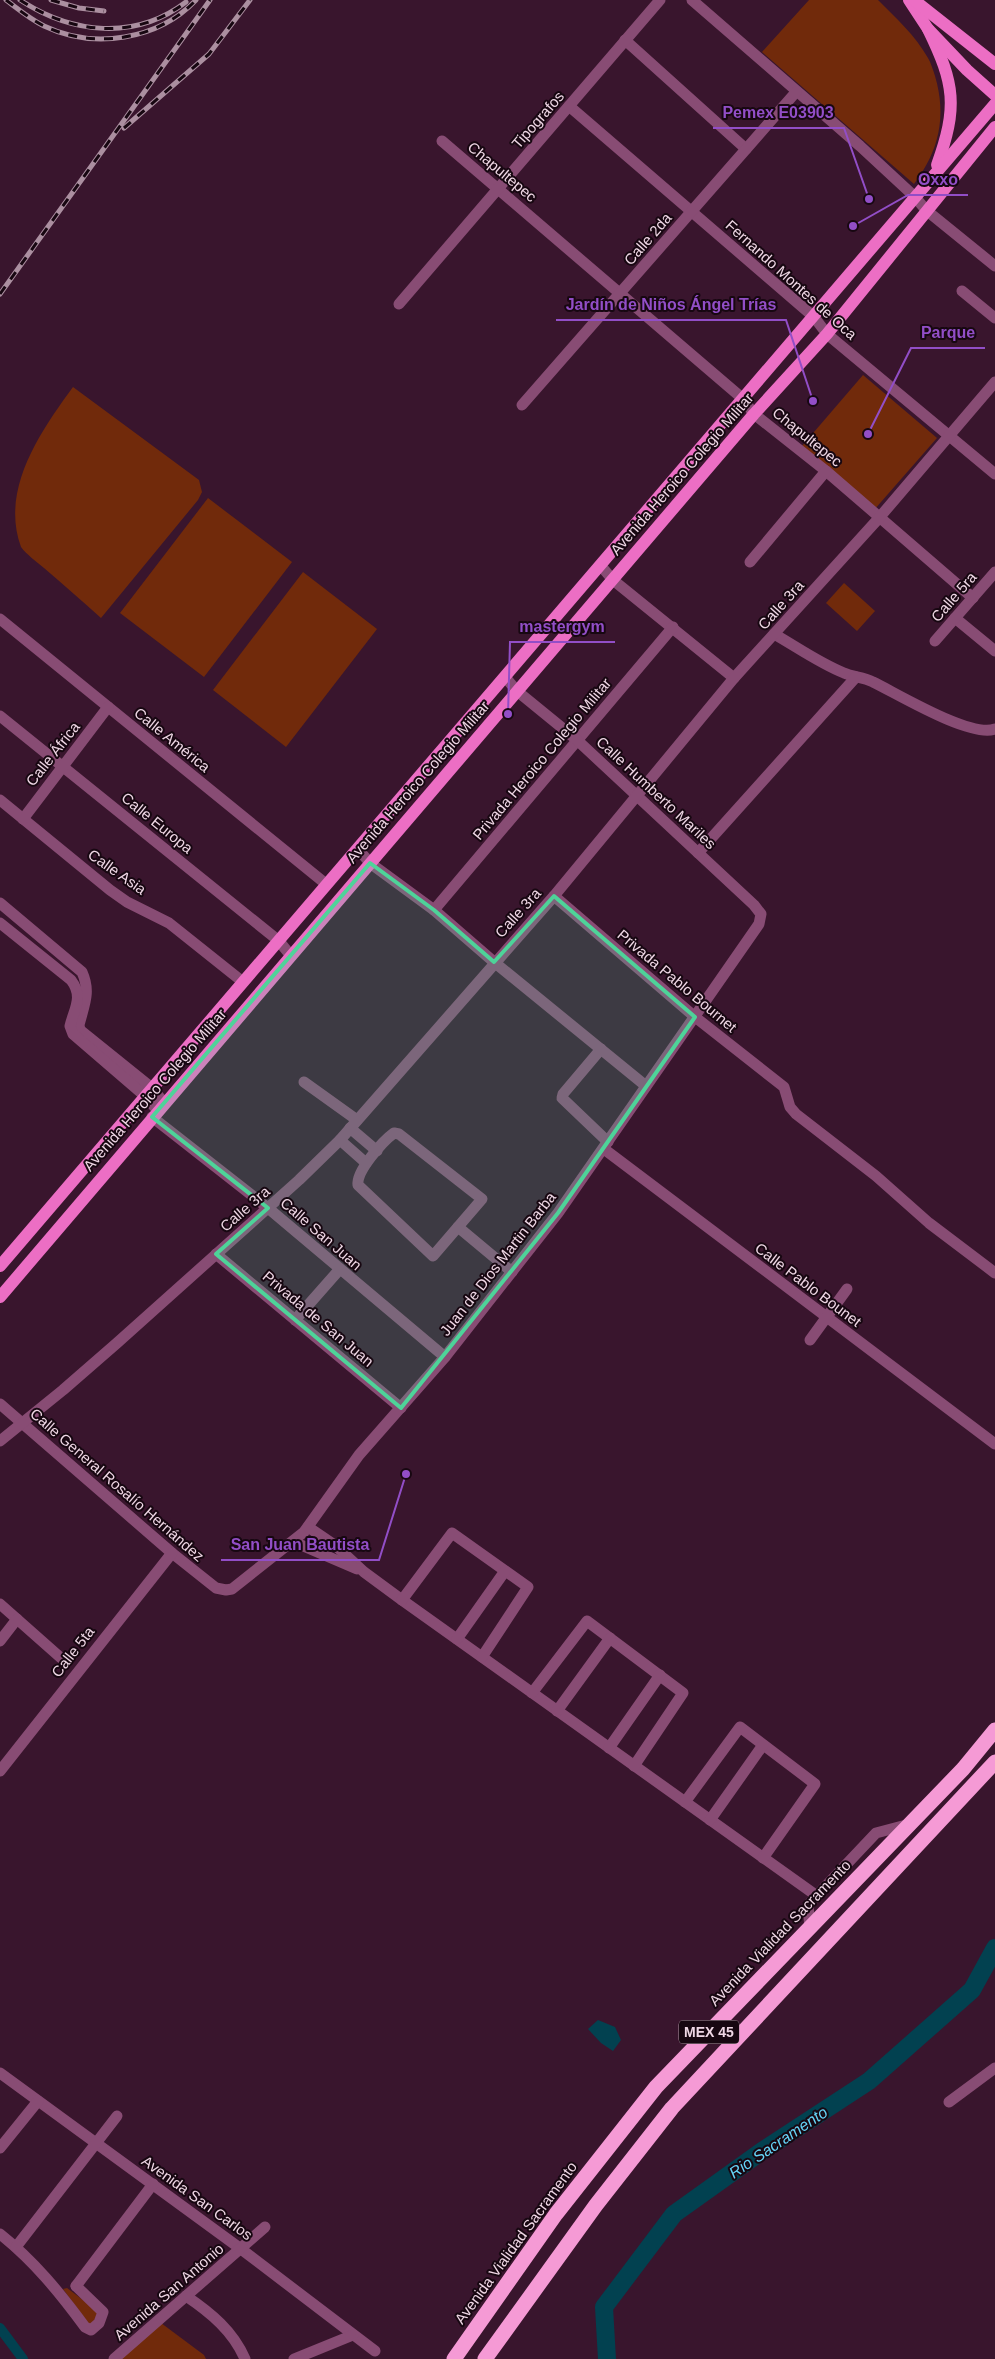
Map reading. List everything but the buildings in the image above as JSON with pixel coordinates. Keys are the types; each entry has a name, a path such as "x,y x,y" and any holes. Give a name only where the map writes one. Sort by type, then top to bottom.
{"highway":[{"name":"Avenida Vialidad Sacramento","path":"454,2359 556,2214 656,2087 963,1769 995,1730"},
{"name":"MEX 45","path":"485,2359 596,2204 672,2108 995,1762"}],"main road":[{"path":"910,0 928,29 946,69 951,100 946,144 934,175"},
{"path":"914,0 995,64"},
{"path":"928,29 967,70 995,95"},
{"name":"Avenida Heroico Colegio Militar","path":"0,1266 995,104"},
{"name":"Avenida Heroico Colegio Militar","path":"0,1297 754,414 827,334 995,127"}],"street":[{"name":"Tipografos","path":"399,304 660,0"},
{"path":"692,0 860,146 916,197 926,210 995,266"},
{"path":"625,40 746,149"},
{"name":"Calle 2da","path":"522,405 796,92"},
{"name":"Fernando Montes de Oca","path":"569,106 814,317 827,334 995,474"},
{"name":"Chapultepec","path":"442,141 742,398 754,414 826,470 973,598"},
{"path":"962,291 995,318"},
{"name":"Calle 3ra","path":"0,1440 63,1390 268,1208 340,1140 494,962 554,896 734,678 879,518 995,382"},
{"path":"750,562 826,470"},
{"path":"601,566 613,580 734,678"},
{"name":"Calle 5ra","path":"935,641 995,572"},
{"path":"955,618 995,651"},
{"name":"Calle América","path":"0,619 326,884"},
{"name":"Privada Heroico Colegio Militar","path":"434,910 673,627"},
{"path":"774,634 818,661 845,674 871,680 905,700 969,727 988,731 995,729"},
{"name":"Calle Humberto Mariles","path":"505,677 517,691 577,740 754,905 761,914"},
{"path":"698,853 856,677"},
{"name":"Calle África","path":"23,819 108,708"},
{"name":"Calle Europa","path":"0,716 279,941 291,956"},
{"name":"Calle Asia","path":"0,800 110,890 128,902 169,923 243,982"},
{"path":"358,849 370,863 434,910 494,962 646,1086"},
{"name":"Privada Pablo Bournet","path":"554,896 695,1017 784,1086 790,1107 796,1114 995,1273"},
{"path":"0,903 79,968 86,980 82,990 0,923"},
{"name":"Juan de Dios Martin Barba","path":"216,1588 226,1590 238,1586 294,1542 308,1527 359,1455 445,1357 558,1213 759,924 761,914"},
{"name":"Calle San Juan","path":"82,990 88,996 79,1025 80,1030 149,1092 158,1110 339,1270 445,1357"},
{"name":"Calle Pablo Bounet","path":"600,1049 562,1098 606,1145 826,1318 995,1444"},
{"path":"304,1082 354,1124 377,1151"},
{"path":"399,1134 482,1199 433,1256 360,1187 358,1180 366,1163 377,1151 391,1135 399,1134"},
{"path":"340,1140 366,1163"},
{"path":"458,1227 512,1272"},
{"name":"Privada de San Juan","path":"216,1254 401,1408"},
{"path":"295,1320 339,1270"},
{"path":"810,1340 847,1289"},
{"name":"Calle General Rosalío Hernández","path":"0,1404 172,1553 216,1588"},
{"path":"308,1527 336,1546 364,1572 402,1600 816,1896"},
{"path":"402,1600 452,1533 528,1587 482,1657"},
{"path":"294,1542 364,1572"},
{"name":"Calle 5ta","path":"0,1771 172,1553"},
{"path":"457,1639 505,1571"},
{"path":"0,1604 60,1658"},
{"path":"0,1641 17,1619"},
{"path":"532,1693 587,1621 683,1692 634,1766"},
{"path":"557,1711 610,1638"},
{"path":"609,1748 660,1675"},
{"path":"685,1802 740,1727 815,1784 763,1858"},
{"path":"710,1820 763,1745"},
{"path":"810,1929 808,1905 876,1833 910,1824"},
{"path":"949,2102 995,2068"},
{"name":"Avenida San Carlos","path":"0,2073 241,2249 374,2351"},
{"path":"0,2148 38,2101"},
{"path":"16,2247 117,2116"},
{"path":"76,2286 153,2184"},
{"name":"Avenida San Antonio","path":"114,2359 265,2227"},
{"path":"0,2234 16,2247 56,2287 86,2327 93,2329 103,2316 103,2312 76,2286 56,2287"},
{"path":"186,2296 215,2318 232,2334 245,2359"},
{"path":"294,2359 353,2335"}],"highlighted area":[{"path":"370,863 434,910 494,962 554,896 695,1017 558,1213 401,1408 216,1254 268,1208 152,1117"}],"shaded area":[{"path":"809,0 878,0 911,34 928,58 939,91 940,119 935,146 930,159 914,184 762,52"},
{"path":"863,375 937,438 874,510 802,446"},
{"path":"73,387 199,480 202,492 198,500 101,618 23,550 16,526 16,504 27,462 48,423"},
{"path":"208,498 292,562 204,677 120,613"},
{"path":"303,572 377,629 286,747 213,690"},
{"path":"844,583 875,611 857,631 826,603"},
{"path":"67,2288 99,2312 92,2324 89,2324 63,2289"},
{"path":"161,2323 204,2355 206,2359 120,2359"}],"water":[{"path":"598,2020 615,2027 621,2040 613,2051 601,2043 588,2029"}],"waterway":[{"name":"Rio Sacramento","path":"607,2359 604,2307 674,2214 762,2151 869,2081 972,1990 995,1948"},
{"path":"0,2328 23,2359"}],"railway":[{"path":"6,0 44,26 84,38 104,39 144,32 163,24 181,14 196,0"},
{"path":"20,0 61,20 82,26 103,28 125,27 146,23 166,15 186,2"},
{"path":"51,0 79,8 104,11"},
{"path":"0,294 210,0"},
{"path":"124,128 209,54 250,0"}],"place":[{"name":"Pemex E03903","path":"869,199"},
{"name":"Oxxo","path":"853,226"},
{"name":"Jardín de Niños Ángel Trías","path":"813,401"},
{"name":"Parque","path":"868,434"},
{"name":"mastergym","path":"508,714"},
{"name":"San Juan Bautista","path":"406,1474"}]}
